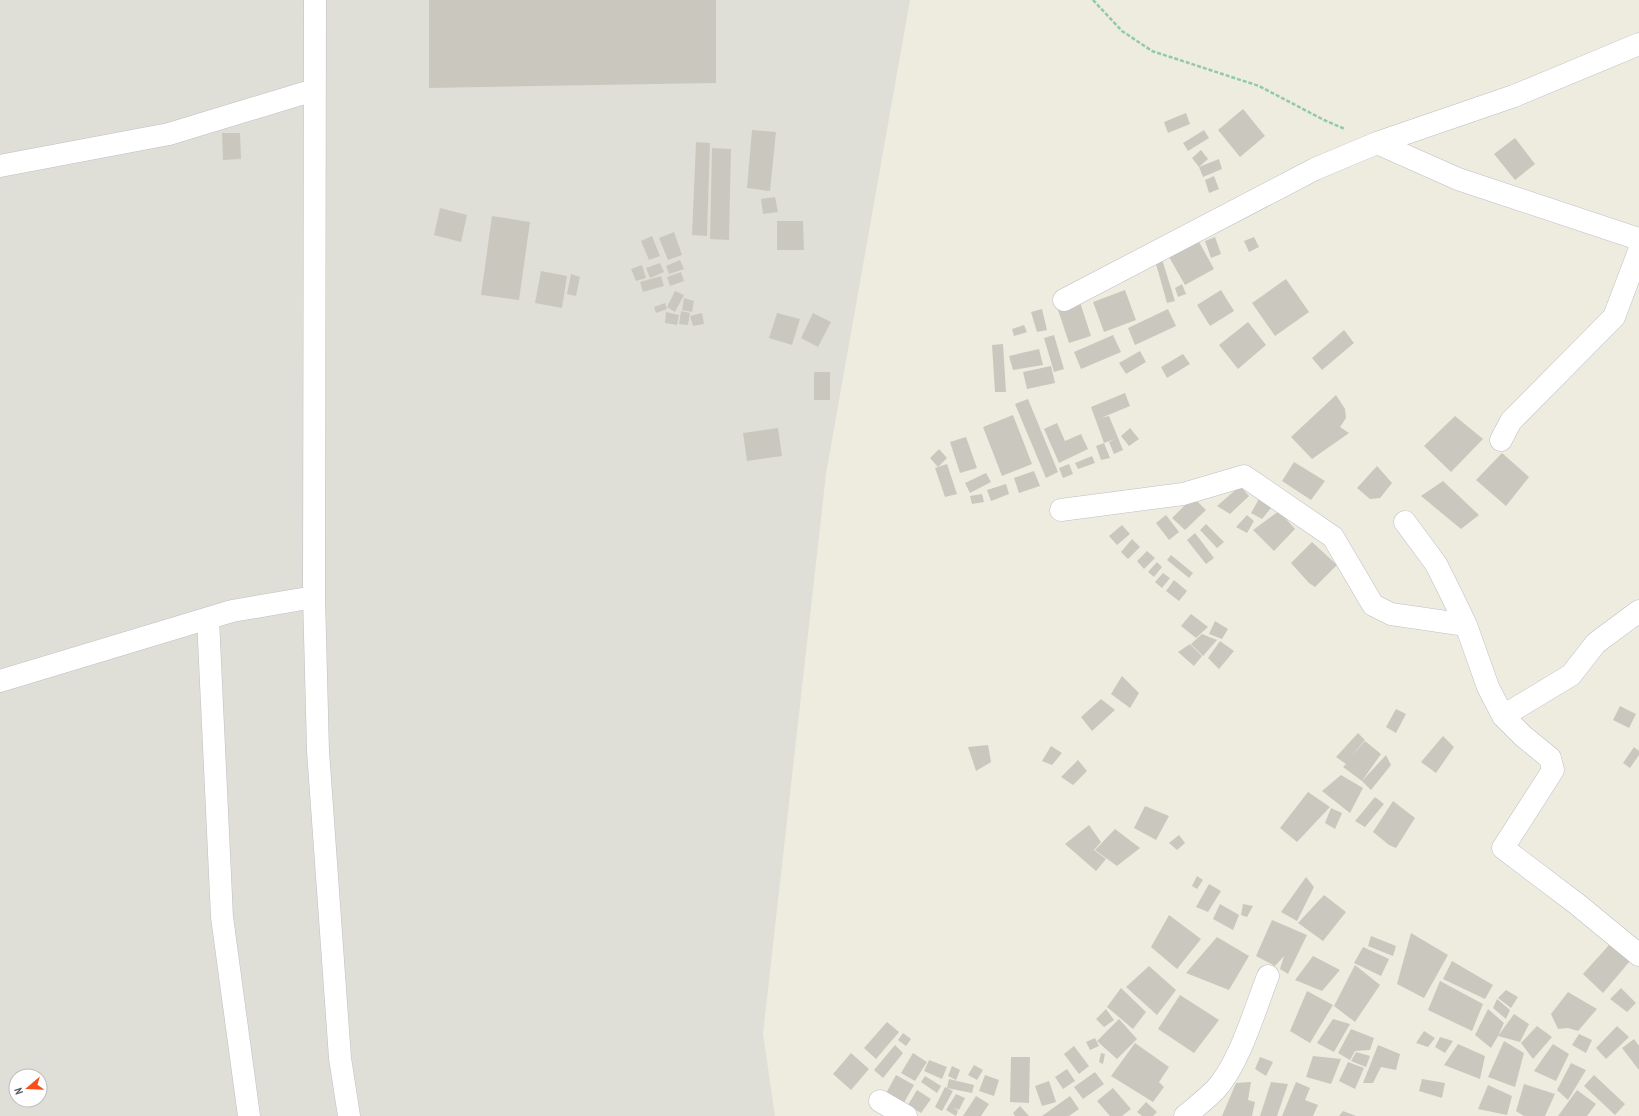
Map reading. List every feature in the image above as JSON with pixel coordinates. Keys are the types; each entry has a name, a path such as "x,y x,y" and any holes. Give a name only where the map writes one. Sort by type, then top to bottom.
{"street":[{"path":"315,0 314,597 318,751 340,1058 349,1116"},
{"path":"1064,300 1315,169 1376,143 1514,96 1639,44"},
{"path":"0,166 169,134 314,90"},
{"path":"1376,143 1458,179 1639,239"},
{"path":"1501,440 1511,422 1614,317 1639,251"},
{"path":"1061,510 1183,494 1244,476 1333,537 1373,604 1391,614 1466,625"},
{"path":"1405,522 1436,564 1466,625 1488,687 1503,716 1523,736 1550,758 1553,770 1503,848 1577,904 1639,955"},
{"path":"0,681 232,611 314,597"},
{"path":"1503,716 1571,675 1596,643 1639,611"},
{"path":"208,618 222,917 249,1116"},
{"path":"1185,1116 1215,1090 1228,1072 1246,1033 1268,976"},
{"path":"880,1101 906,1116"}],"path":[{"path":"1093,0 1122,31 1152,51 1259,86 1324,120 1376,143"}],"shaded area":[{"path":"0,0 910,0 826,474 763,1034 775,1116 0,1116"}],"building":[{"path":"429,0 716,0 716,83 429,88"},
{"path":"1243,109 1265,136 1240,157 1218,130"},
{"path":"1186,113 1190,124 1168,133 1164,122"},
{"path":"752,130 776,132 770,191 747,188"},
{"path":"1204,130 1209,138 1188,151 1183,143"},
{"path":"222,133 240,133 241,159 223,160"},
{"path":"1515,138 1535,164 1515,180 1494,154"},
{"path":"696,142 710,143 707,236 692,235"},
{"path":"712,148 731,149 729,240 710,239"},
{"path":"1201,150 1208,159 1199,167 1192,158"},
{"path":"1219,159 1222,169 1203,177 1199,167"},
{"path":"1214,176 1219,189 1209,193 1205,180"},
{"path":"775,197 778,212 763,214 761,199"},
{"path":"440,208 467,215 461,242 434,235"},
{"path":"492,216 530,222 519,300 481,295"},
{"path":"777,221 803,221 804,250 777,250"},
{"path":"674,232 682,255 668,260 659,238"},
{"path":"652,236 660,256 649,260 641,241"},
{"path":"1215,237 1221,254 1211,258 1205,241"},
{"path":"1254,237 1259,247 1249,252 1244,241"},
{"path":"1198,240 1214,269 1185,285 1169,257"},
{"path":"1161,256 1175,301 1167,303 1154,257"},
{"path":"680,260 684,269 669,274 666,266"},
{"path":"660,263 664,272 650,278 646,268"},
{"path":"642,265 646,278 636,281 631,269"},
{"path":"541,271 567,276 562,308 535,303"},
{"path":"681,272 684,281 670,286 667,277"},
{"path":"571,274 580,277 576,296 567,294"},
{"path":"661,276 664,286 643,292 640,282"},
{"path":"1286,279 1309,312 1275,336 1252,303"},
{"path":"1182,284 1186,294 1178,297 1175,288"},
{"path":"1125,290 1136,320 1104,332 1093,302"},
{"path":"1221,290 1234,311 1210,326 1197,305"},
{"path":"675,291 684,295 675,312 667,307"},
{"path":"1078,296 1091,336 1069,343 1056,304"},
{"path":"684,298 694,301 692,312 682,310"},
{"path":"665,303 667,309 656,313 654,307"},
{"path":"1042,309 1047,330 1037,332 1031,312"},
{"path":"1168,309 1176,326 1135,345 1128,328"},
{"path":"681,311 690,313 688,325 679,324"},
{"path":"666,312 679,315 677,325 665,323"},
{"path":"702,313 704,324 693,326 690,316"},
{"path":"777,313 800,319 792,345 769,338"},
{"path":"813,313 831,322 818,347 801,338"},
{"path":"1248,322 1266,345 1238,369 1219,345"},
{"path":"1024,325 1027,332 1014,336 1012,329"},
{"path":"1344,330 1354,343 1322,370 1312,358"},
{"path":"1054,335 1064,369 1054,372 1044,338"},
{"path":"1113,335 1121,352 1081,369 1074,352"},
{"path":"1003,344 1006,392 995,392 992,345"},
{"path":"1039,349 1043,365 1013,370 1009,356"},
{"path":"1140,351 1146,362 1126,374 1119,363"},
{"path":"1183,354 1190,364 1167,378 1161,367"},
{"path":"1051,366 1055,383 1027,389 1023,372"},
{"path":"814,372 830,372 830,400 814,400"},
{"path":"1125,393 1130,406 1101,418 1109,416 1123,450 1114,454 1109,442 1115,439 1104,443 1091,407"},
{"path":"1336,395 1345,409 1346,418 1340,427 1349,433 1312,459 1291,437"},
{"path":"1028,399 1058,472 1046,478 1015,404"},
{"path":"1013,415 1032,464 1002,476 983,427"},
{"path":"1455,416 1483,439 1451,472 1424,446"},
{"path":"1057,423 1065,441 1081,434 1088,449 1059,463 1044,429"},
{"path":"778,428 782,456 747,461 743,433"},
{"path":"1130,428 1139,439 1129,446 1121,436"},
{"path":"966,437 977,468 960,473 950,442"},
{"path":"1104,443 1110,458 1101,460 1096,446"},
{"path":"939,449 947,458 938,467 930,458"},
{"path":"1502,453 1529,477 1506,506 1476,480"},
{"path":"1092,456 1095,463 1078,469 1075,463"},
{"path":"1294,462 1325,481 1311,500 1282,481"},
{"path":"947,464 957,494 945,497 935,468"},
{"path":"1069,464 1073,474 1063,478 1059,468"},
{"path":"1377,466 1392,483 1380,498 1370,499 1357,488"},
{"path":"1034,471 1040,486 1019,493 1014,478"},
{"path":"986,473 991,482 970,493 965,483"},
{"path":"1443,481 1479,515 1461,529 1421,496"},
{"path":"1006,484 1009,494 991,501 987,490"},
{"path":"1240,486 1249,496 1230,514 1217,506"},
{"path":"982,494 984,502 972,504 970,496"},
{"path":"1193,497 1206,510 1185,530 1172,518"},
{"path":"1260,497 1271,508 1262,519 1251,513"},
{"path":"1279,511 1295,529 1274,551 1253,530"},
{"path":"1166,515 1179,532 1169,540 1156,523"},
{"path":"1247,515 1254,521 1247,533 1236,527"},
{"path":"1206,524 1224,542 1217,548 1200,530"},
{"path":"1122,525 1130,534 1117,545 1109,536"},
{"path":"1195,533 1214,558 1206,564 1187,540"},
{"path":"1132,539 1140,547 1128,559 1121,552"},
{"path":"1312,542 1337,565 1315,587 1309,583 1291,563"},
{"path":"1147,551 1155,558 1144,569 1137,561"},
{"path":"1171,555 1193,573 1189,578 1167,560"},
{"path":"1157,562 1162,567 1154,577 1148,572"},
{"path":"1163,573 1170,578 1162,588 1155,582"},
{"path":"1174,580 1187,591 1179,601 1166,591"},
{"path":"1191,614 1208,627 1196,638 1181,626"},
{"path":"1215,621 1228,629 1222,639 1209,634"},
{"path":"1202,634 1217,640 1203,656 1191,644"},
{"path":"1220,641 1234,651 1219,669 1208,658"},
{"path":"1190,644 1202,656 1194,666 1178,652"},
{"path":"1122,676 1139,693 1130,708 1111,694"},
{"path":"1101,699 1115,710 1092,731 1081,717"},
{"path":"1620,706 1636,714 1629,728 1613,720"},
{"path":"1396,709 1406,714 1396,733 1386,727"},
{"path":"1358,733 1365,740 1349,759 1365,741 1381,754 1362,781 1343,767 1346,764 1336,757"},
{"path":"1443,736 1454,747 1436,773 1421,762"},
{"path":"988,745 991,762 976,771 968,747"},
{"path":"1051,746 1062,753 1052,765 1042,761"},
{"path":"1634,747 1639,751 1639,755 1630,768 1623,763"},
{"path":"1386,755 1391,765 1371,790 1362,781"},
{"path":"1078,760 1087,771 1073,785 1061,777"},
{"path":"1341,775 1363,788 1350,813 1322,791"},
{"path":"1308,792 1330,807 1297,842 1280,828"},
{"path":"1375,797 1384,804 1365,827 1355,821"},
{"path":"1393,801 1415,818 1396,848 1389,845 1373,832"},
{"path":"1145,806 1169,816 1156,840 1134,828"},
{"path":"1331,808 1342,813 1335,829 1325,823"},
{"path":"1089,825 1101,842 1094,850 1106,859 1096,871 1065,844"},
{"path":"1115,829 1140,848 1117,866 1095,850"},
{"path":"1179,835 1185,843 1177,850 1169,843"},
{"path":"1197,876 1203,880 1197,889 1192,886"},
{"path":"1306,877 1314,887 1297,921 1281,912"},
{"path":"1209,884 1221,891 1208,912 1196,907"},
{"path":"1324,895 1346,912 1323,941 1298,923"},
{"path":"1220,904 1239,915 1233,930 1213,919"},
{"path":"1243,904 1253,906 1247,917 1241,915"},
{"path":"1169,915 1201,939 1177,969 1151,947"},
{"path":"1272,920 1307,935 1288,974 1280,969 1284,956 1275,966 1256,956"},
{"path":"1411,933 1448,955 1424,998 1397,984"},
{"path":"1371,936 1396,946 1393,956 1368,946"},
{"path":"1217,937 1249,956 1229,990 1186,973"},
{"path":"1609,945 1630,961 1603,993 1583,974"},
{"path":"1363,947 1389,959 1381,976 1354,963"},
{"path":"1313,956 1340,970 1322,991 1295,980"},
{"path":"1452,961 1493,985 1485,999 1443,979"},
{"path":"1355,965 1380,985 1355,1022 1334,1006"},
{"path":"1149,966 1176,990 1157,1015 1126,987"},
{"path":"1440,981 1483,1004 1472,1031 1428,1010"},
{"path":"1121,988 1146,1012 1133,1029 1107,1007"},
{"path":"1621,988 1636,1003 1627,1012 1610,999"},
{"path":"1506,990 1518,997 1511,1008 1498,998"},
{"path":"1307,991 1333,1005 1310,1043 1290,1031"},
{"path":"1568,992 1597,1009 1578,1031 1568,1028 1558,1029 1551,1014"},
{"path":"1180,995 1219,1020 1194,1053 1158,1029"},
{"path":"1497,999 1510,1010 1506,1019 1493,1008"},
{"path":"1106,1009 1114,1020 1104,1027 1096,1019"},
{"path":"1488,1009 1504,1023 1491,1048 1475,1035"},
{"path":"1514,1014 1529,1024 1520,1042 1498,1036"},
{"path":"1119,1019 1137,1039 1117,1059 1097,1041"},
{"path":"1333,1019 1350,1024 1334,1052 1317,1043"},
{"path":"887,1022 899,1032 876,1059 864,1048"},
{"path":"1537,1026 1552,1037 1533,1059 1521,1043"},
{"path":"1617,1026 1629,1037 1606,1059 1596,1048"},
{"path":"1351,1029 1374,1038 1370,1050 1355,1051 1350,1060 1338,1053"},
{"path":"1424,1031 1435,1038 1428,1047 1416,1043"},
{"path":"903,1033 911,1039 906,1046 898,1040"},
{"path":"1579,1034 1592,1040 1586,1053 1572,1045"},
{"path":"1440,1037 1453,1041 1445,1053 1435,1047"},
{"path":"1095,1038 1099,1046 1090,1050 1086,1042"},
{"path":"1634,1039 1639,1046 1639,1070 1622,1048"},
{"path":"1504,1041 1524,1053 1515,1087 1488,1077"},
{"path":"1135,1043 1169,1067 1159,1082 1164,1087 1153,1102 1111,1076"},
{"path":"1458,1044 1485,1056 1480,1079 1444,1065"},
{"path":"1553,1044 1569,1054 1556,1081 1534,1071"},
{"path":"895,1045 903,1053 883,1078 874,1070"},
{"path":"1378,1045 1400,1054 1396,1070 1381,1067 1373,1083 1363,1083"},
{"path":"1074,1046 1089,1066 1079,1074 1064,1054"},
{"path":"1356,1052 1370,1056 1366,1067 1351,1061"},
{"path":"851,1053 869,1069 851,1090 833,1074"},
{"path":"913,1053 927,1062 915,1081 901,1073"},
{"path":"1101,1053 1105,1054 1103,1064 1099,1062"},
{"path":"1313,1056 1341,1059 1331,1084 1306,1077"},
{"path":"1011,1057 1030,1057 1029,1103 1010,1102"},
{"path":"1260,1057 1273,1062 1266,1076 1255,1069"},
{"path":"929,1060 947,1067 942,1079 924,1071"},
{"path":"1348,1062 1364,1068 1355,1089 1339,1081"},
{"path":"1571,1063 1586,1070 1568,1100 1557,1090"},
{"path":"974,1065 983,1070 977,1080 968,1075"},
{"path":"952,1066 960,1070 956,1080 948,1076"},
{"path":"1067,1069 1075,1081 1063,1089 1055,1077"},
{"path":"1095,1072 1104,1084 1083,1099 1074,1087"},
{"path":"896,1075 914,1085 902,1106 884,1097"},
{"path":"985,1075 999,1080 994,1096 979,1091"},
{"path":"1594,1075 1625,1104 1615,1115 1584,1086"},
{"path":"925,1076 941,1086 937,1093 921,1082"},
{"path":"949,1079 974,1085 972,1093 947,1088"},
{"path":"1422,1079 1445,1083 1442,1098 1419,1091"},
{"path":"1049,1081 1056,1102 1042,1106 1035,1086"},
{"path":"1251,1082 1248,1100 1255,1102 1252,1116 1222,1116 1236,1083"},
{"path":"1271,1082 1288,1084 1277,1116 1260,1116"},
{"path":"1296,1082 1310,1088 1305,1100 1318,1105 1313,1116 1282,1116"},
{"path":"1524,1084 1555,1094 1545,1116 1524,1116 1516,1111"},
{"path":"1488,1085 1512,1096 1507,1115 1478,1109"},
{"path":"945,1087 953,1091 942,1111 935,1107"},
{"path":"1113,1088 1131,1109 1122,1116 1110,1116 1097,1101"},
{"path":"917,1090 931,1099 921,1113 908,1105"},
{"path":"1577,1090 1596,1104 1587,1116 1558,1116"},
{"path":"956,1094 965,1098 959,1110 954,1108 958,1111 956,1116 946,1110"},
{"path":"976,1096 989,1104 981,1116 963,1116"},
{"path":"1070,1096 1079,1109 1069,1116 1042,1116"},
{"path":"1146,1102 1157,1112 1153,1116 1142,1116 1137,1112"},
{"path":"1020,1106 1029,1116 1015,1116 1013,1113"},
{"path":"1343,1111 1356,1116 1339,1116"}]}
